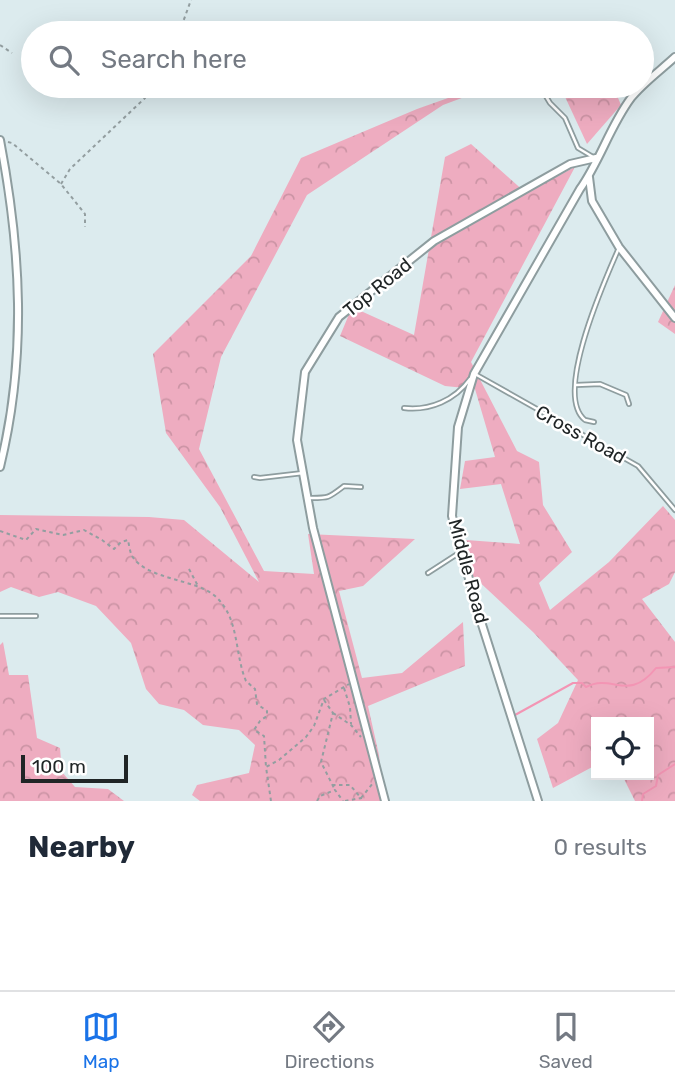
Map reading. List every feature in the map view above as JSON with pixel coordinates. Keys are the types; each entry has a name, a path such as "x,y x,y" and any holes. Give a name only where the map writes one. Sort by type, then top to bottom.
{"street":[{"path":"654,77 675,57"},
{"path":"596,158 631,98"},
{"path":"0,140 10,192 20,294 20,323 9,431 0,467"},
{"name":"Middle Road","path":"538,801 478,612 452,516 458,427 474,374 589,177 596,158"},
{"name":"Top Road","path":"385,801 307,498 298,440 305,372 339,317 434,241 570,164 596,158"},
{"path":"589,177 592,201 619,247 675,318"}],"lane":[{"path":"547,98 565,118 578,148 596,158"},
{"path":"594,422 581,416 576,385 583,340 619,247"},
{"path":"404,408 419,410 448,400 474,374"},
{"name":"Cross Road","path":"474,374 638,466 675,510"},
{"path":"576,385 600,384 625,395 629,404"},
{"path":"254,477 303,473"},
{"path":"307,498 326,499 334,496 344,486 361,486"},
{"path":"428,573 462,551"},
{"path":"0,616 36,616"}],"path":[{"path":"183,21 191,0"},
{"path":"0,45 12,53"},
{"path":"61,184 70,169 145,98"},
{"path":"0,140 12,143 61,184 85,214 85,227"},
{"path":"0,531 26,540 36,529 63,535 84,530 114,549 121,542 128,540 133,557 150,570 175,581 199,587 215,596 230,617 246,681 256,689 257,704 267,711 267,716 254,730 264,736 265,768 271,801"},
{"path":"189,569 199,587"},
{"path":"265,768 279,761 306,737 314,726 324,699 354,682"},
{"path":"344,687 351,707 351,725"},
{"path":"324,699 332,713 351,725 360,736 364,748"},
{"path":"332,713 321,762 332,785 344,801 362,800"},
{"path":"362,800 373,783"},
{"path":"332,785 350,785 362,800"},
{"path":"317,801 320,796 335,790"}],"green space":[{"path":"448,98 462,98 443,105 307,195 221,357 199,449 264,571 314,574 308,534 415,539 363,586 339,591 362,678 402,673 463,622 465,666 368,706 379,755 384,801 200,801 192,795 197,785 249,773 255,745 239,730 203,725 184,710 159,704 146,689 131,643 96,606 58,592 39,597 11,587 0,592 0,515 184,520 259,582 220,507 166,433 153,354 251,256 301,158"},
{"path":"566,98 618,98 621,105 587,144"},
{"path":"471,144 526,193 575,167 471,362 517,451 539,462 543,505 572,552 539,583 550,610 609,562 663,506 675,520 675,572 669,584 642,599 675,642 675,801 635,801 624,780 654,780 654,717 591,717 591,768 553,788 537,739 558,723 578,680 533,632 473,576 466,540 520,544 501,484 460,489 465,461 495,457 475,389 445,386 340,336 352,307 414,335 445,157"},
{"path":"675,285 675,334 658,322"},
{"path":"3,642 9,675 28,675 37,738 60,748 62,772 75,787 108,789 124,801 0,801 0,645"}],"waterway":[{"path":"515,715 573,683 582,683 586,687 604,683 629,686 637,684 656,668 675,667"},
{"path":"642,801 643,794 656,786 658,775 675,764"}]}
